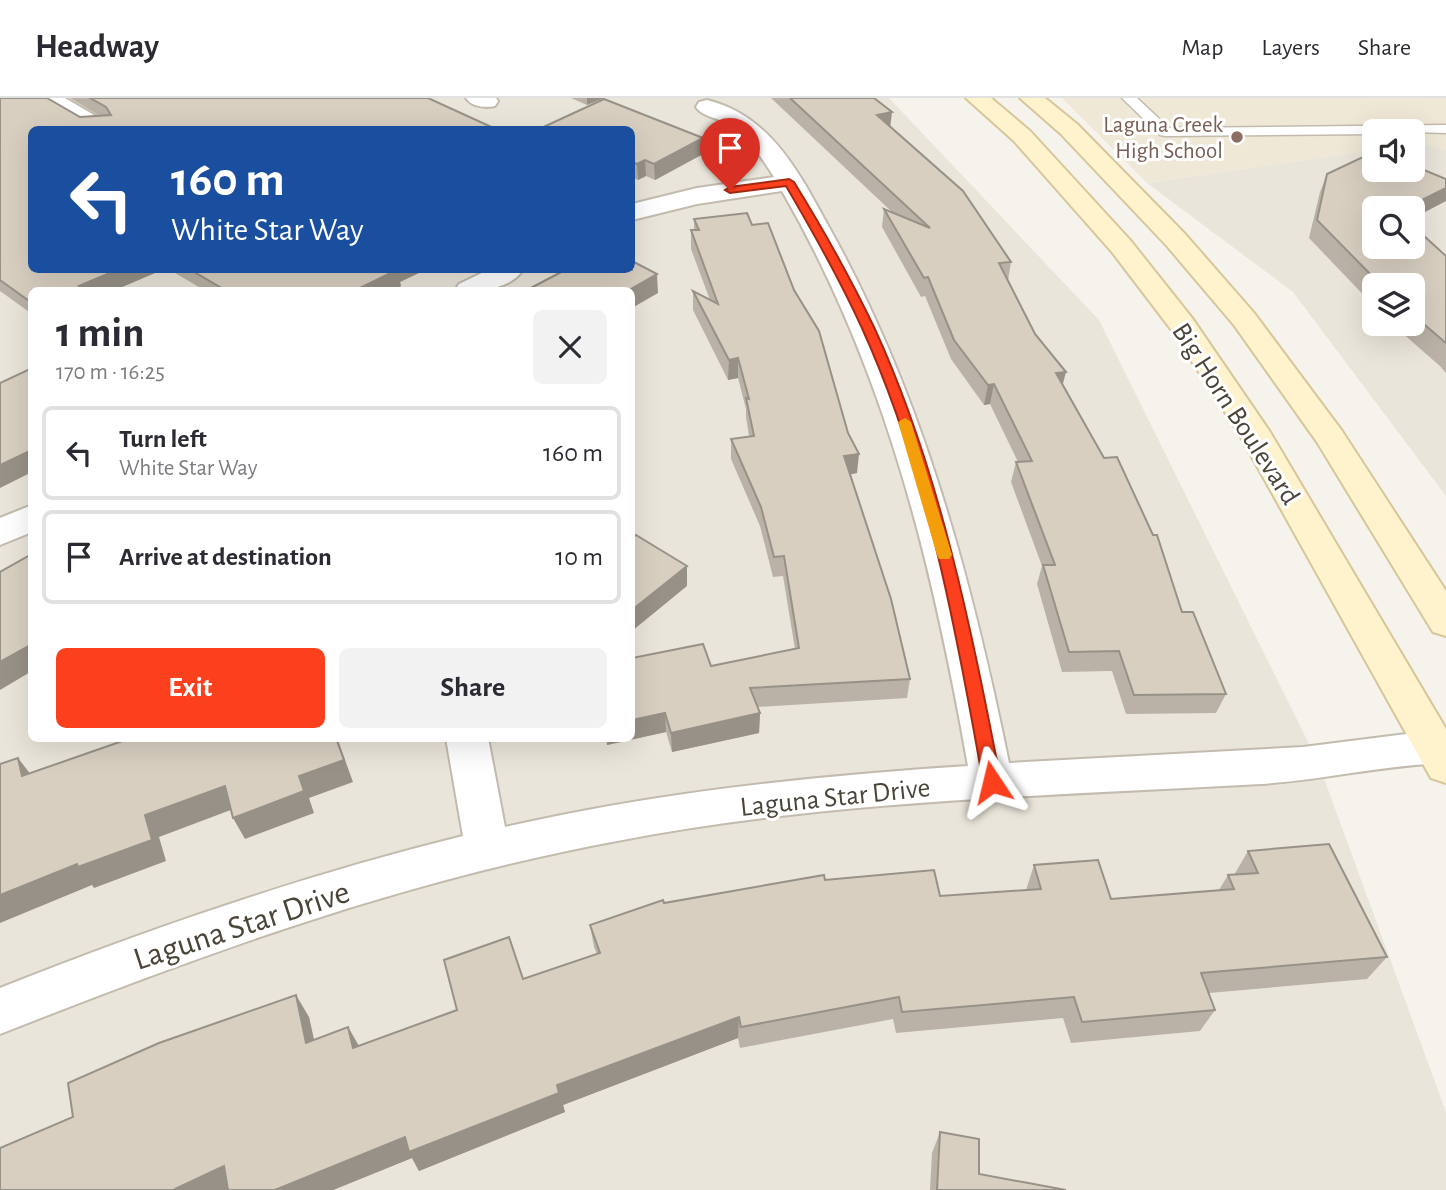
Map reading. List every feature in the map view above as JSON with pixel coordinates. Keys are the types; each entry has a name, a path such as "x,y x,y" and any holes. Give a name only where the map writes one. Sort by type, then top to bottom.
{"main road":[{"name":"Big Horn Boulevard","path":"978,98 1022,136 1121,246 1182,324 1255,432 1443,753"},
{"name":"Big Horn Boulevard","path":"1031,98 1069,129 1176,240 1244,319 1331,438 1446,621"}],"street":[{"path":"49,98 96,126"},
{"path":"707,107 741,122 753,132 789,182 830,250 868,328 905,422 934,513 967,649 992,782"},
{"path":"635,211 697,195 789,182"},
{"path":"474,287 503,273"},
{"path":"0,533 28,519"},
{"path":"468,742 486,850"},
{"name":"Laguna Star Drive","path":"0,1011 78,979 278,907 486,850 618,822 759,801 897,788 1443,753"}],"lane":[{"path":"1129,98 1165,132 1446,129"}],"shaded area":[{"path":"0,98 889,98 1099,320 1318,762 1446,1112 1446,1190 0,1190"},
{"name":"Laguna Creek High School","path":"1062,98 1446,98 1446,150 1425,144 1425,119 1362,119 1362,152 1147,183"},
{"path":"1425,144 1446,150 1446,496 1293,292 1147,183 1362,152 1362,182 1425,182"}],"building":[{"path":"0,98 47,98 80,117 111,115 106,107 90,98 428,98 489,126 28,126 28,273 110,273 80,287 28,287 28,300 0,280"},
{"path":"790,98 874,98 892,112 877,115 963,191 1011,262 999,263 1035,334 1066,372 1056,373 1104,458 1117,457 1153,535 1157,535 1182,612 1193,612 1226,694 1134,695 1119,651 1069,652 1043,565 1055,565 1016,462 1032,461 994,384 988,385 954,340 928,277 924,278 884,209 930,228"},
{"path":"604,99 703,138 654,164 645,160 637,164 635,126 546,126"},
{"path":"1362,157 1362,182 1425,182 1425,170 1446,179 1446,188 1425,198 1425,196 1362,196 1362,259 1425,259 1425,237 1446,256 1446,343 1425,325 1425,273 1369,273 1317,220 1327,174"},
{"path":"747,213 752,225 768,223 794,290 819,331 848,433 859,454 844,456 891,599 910,679 750,688 760,713 671,733 665,713 635,719 635,657 703,644 711,666 799,648 784,556 774,557 761,507 731,439 754,436 746,398 749,399 738,358 729,360 693,291 718,304 691,230 699,230 694,219"},
{"path":"635,263 657,274 634,287 533,287 559,273 635,273"},
{"path":"196,273 391,273 362,287 220,287"},
{"path":"28,370 28,452 0,465 0,383"},
{"path":"635,536 687,566 635,608"},
{"path":"28,556 28,646 0,662 0,572"},
{"path":"120,742 337,742 344,760 299,776 304,791 233,818 225,786 145,815 152,840 78,867 77,864 0,895 0,764 18,758 22,776"},
{"path":"1329,844 1387,957 1201,973 1215,1010 1082,1022 1074,997 902,1012 899,997 741,1027 739,1017 557,1085 559,1093 409,1152 405,1137 275,1190 228,1190 224,1166 173,1190 0,1190 0,1148 73,1117 68,1083 159,1043 296,995 306,1043 348,1027 353,1048 457,1010 444,960 509,937 523,979 600,953 590,925 663,900 664,903 824,875 825,880 934,870 940,896 1041,889 1034,865 1098,860 1111,899 1234,889 1228,875 1258,873 1248,851"},
{"path":"940,1132 979,1139 979,1174 1066,1190 937,1190"}],"slow traffic":[{"path":"905,422 934,513 944,555"}],"place":[{"name":"Laguna Creek High School","path":"1237,137"}],"route":[{"path":"730,190 789,182 830,250 868,328 905,422 934,513 967,649 992,782"}]}
